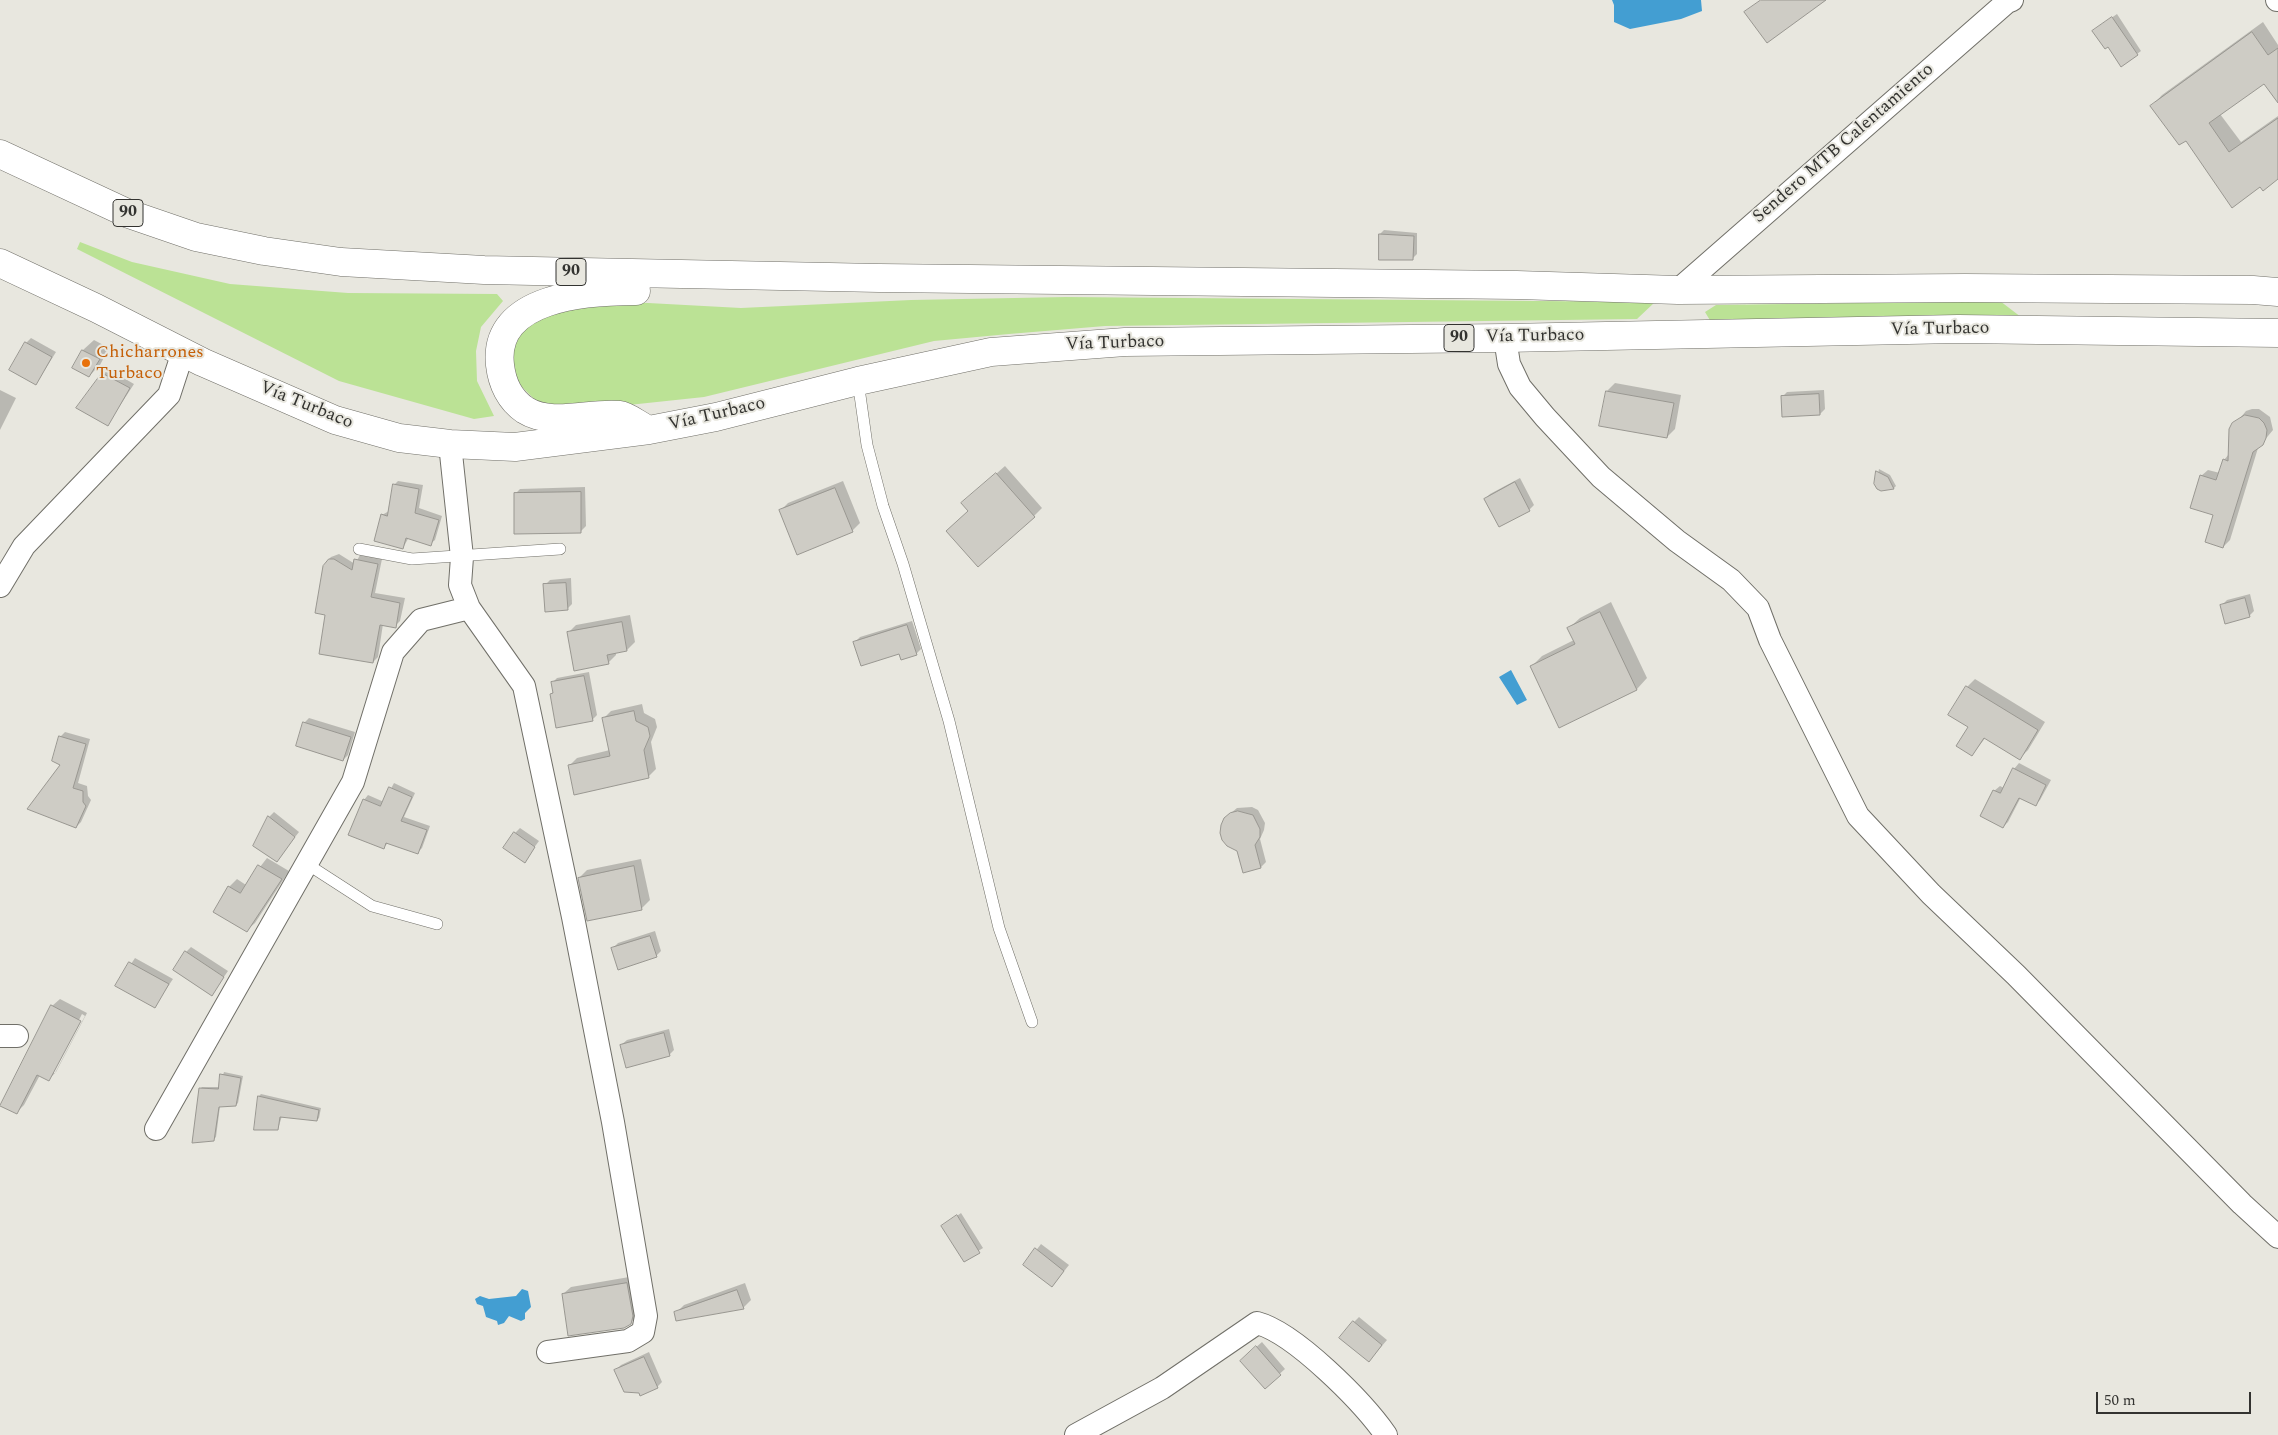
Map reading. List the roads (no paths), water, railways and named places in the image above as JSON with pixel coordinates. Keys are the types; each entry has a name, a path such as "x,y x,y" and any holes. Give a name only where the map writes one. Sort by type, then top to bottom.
{"highway":[{"name":"90","path":"0,154 129,214 196,237 264,251 341,262 484,270 879,278 1517,285 1678,290 1965,288 2253,290 2278,292"},
{"name":"Vía Turbaco","path":"1,266 96,308 183,352 335,420 399,438 450,444 516,447 649,430 716,418 858,381 991,352 1064,345 1125,342 1958,330 2278,333"},
{"path":"649,430 621,415 541,418 516,402 506,389 501,375 499,360 502,343 515,320 532,307 571,295 603,291 836,291 879,278"}],"street":[{"name":"Sendero MTB Calentamiento","path":"1678,290 1999,8 2012,0"},
{"path":"1505,338 1508,364 1520,387 1544,418 1601,477 1677,542 1731,580 1758,608 1770,640 1858,816 1955,918 2016,975 2228,1190 2278,1237"},
{"path":"0,586 24,546 169,394 183,352"},
{"path":"450,444 462,557 460,585 469,608 524,686 573,917 613,1122 646,1316 643,1332 628,1341 548,1352"},
{"path":"156,1129 353,782 393,652 421,620 469,608"},
{"path":"1076,1435 1162,1388 1257,1323 1270,1326 1294,1342 1373,1417 1386,1435"}],"lane":[{"path":"858,381 867,445 883,506 903,564 949,721 999,928 1032,1022"},
{"path":"358,549 412,559 560,549"},
{"path":"307,864 372,906 437,924"}],"water":[{"path":"1612,0 1701,0 1702,11 1681,19 1630,29 1614,22 1614,5"},
{"path":"1511,670 1527,700 1517,705 1499,677"},
{"path":"522,1289 528,1291 531,1307 525,1313 525,1319 521,1321 509,1316 504,1323 498,1325 497,1321 486,1317 483,1306 477,1304 475,1299 480,1296 489,1299 516,1296"}],"place":[{"name":"Chicharrones Turbaco","path":"86,363"}]}
